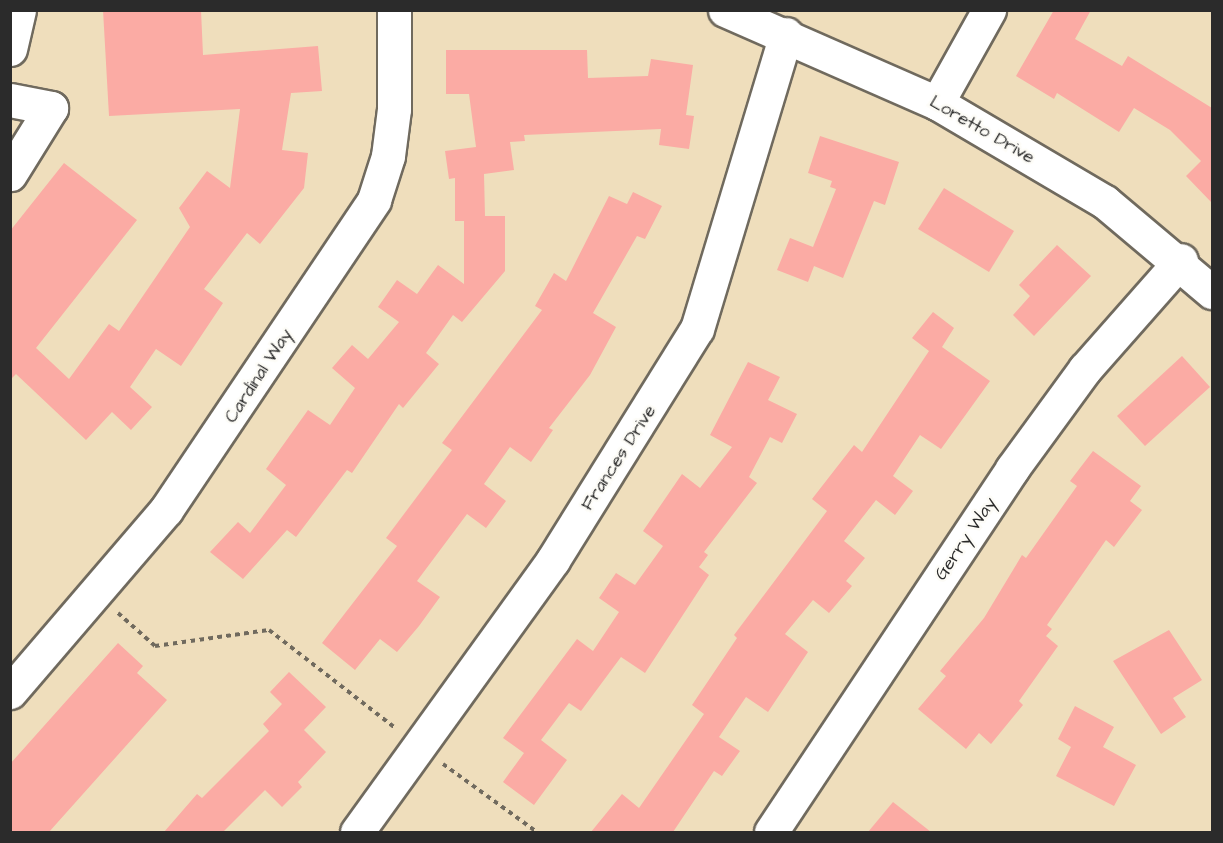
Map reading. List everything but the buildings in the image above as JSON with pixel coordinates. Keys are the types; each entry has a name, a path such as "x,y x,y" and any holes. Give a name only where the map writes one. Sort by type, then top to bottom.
{"street":[{"path":"10,49 19,10"},
{"name":"Cardinal Way","path":"10,692 166,510 230,421 374,200 388,156 394,109 394,10"},
{"name":"Loretto Drive","path":"725,10 786,34 937,103 1106,201 1181,260 1212,292"},
{"path":"937,103 989,10"},
{"name":"Frances Drive","path":"357,832 559,550 698,329 786,34"},
{"path":"10,100 51,108 10,174"},
{"name":"Gerry Way","path":"771,832 1012,469 1085,369 1181,260"}],"path":[{"path":"96,592 155,646 269,630 420,747 537,832"}]}
